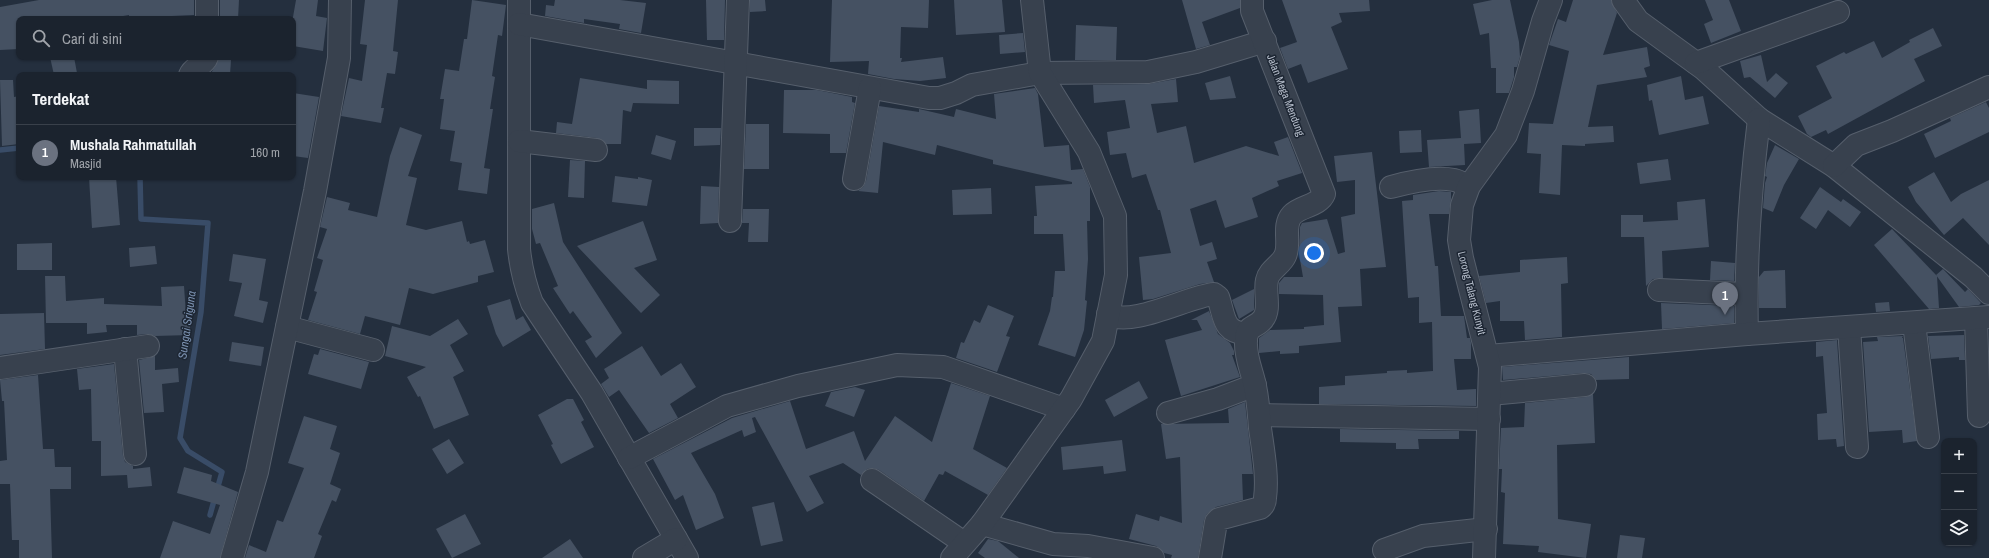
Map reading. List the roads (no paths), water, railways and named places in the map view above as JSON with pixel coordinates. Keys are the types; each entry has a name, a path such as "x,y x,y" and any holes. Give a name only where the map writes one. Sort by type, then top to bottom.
{"street":[{"path":"207,0 207,16"},
{"path":"232,558 257,472 315,191 339,58 340,0"},
{"path":"519,0 519,249 520,264 526,288 532,303 592,393 687,558"},
{"path":"730,221 738,0"},
{"path":"872,480 958,551 982,524 1064,409 1103,341 1116,275 1115,216 1089,152 1040,73 1032,0"},
{"name":"Jalan Mega Mendung","path":"1247,334 1250,327 1261,321 1265,315 1266,282 1271,272 1284,258 1287,252 1288,224 1291,215 1322,198 1324,194 1252,11 1252,0"},
{"name":"Lorong Talang Kunyit","path":"1484,558 1490,367 1465,272 1459,240 1462,205 1469,186 1506,135 1520,98 1551,0"},
{"path":"1623,0 1638,21 1696,63 1759,119 1834,166 1973,277 1989,293"},
{"path":"1696,63 1838,12"},
{"path":"519,24 929,98 940,98 956,93 972,85 1040,73 1148,72 1196,62 1265,41"},
{"path":"192,72 203,64 205,60"},
{"path":"1834,166 1856,145 1892,131 1989,87"},
{"path":"854,179 870,88"},
{"path":"1747,334 1746,294 1751,184 1759,119"},
{"path":"519,141 596,150"},
{"path":"1391,187 1403,184 1445,179 1456,180 1469,186"},
{"path":"1659,290 1746,294"},
{"path":"1108,314 1117,318 1156,312 1214,294 1218,296 1228,328 1235,333 1247,334 1246,341 1248,361 1255,385 1259,415 1265,488 1263,506 1219,519 1216,522 1210,558"},
{"path":"1488,356 1747,334 1982,318 1979,416"},
{"path":"1914,323 1928,437"},
{"path":"287,327 373,350"},
{"path":"1849,327 1857,447"},
{"path":"0,368 148,346"},
{"path":"125,349 135,454"},
{"path":"629,458 727,406 798,386 897,365 943,367 1064,409"},
{"path":"1168,413 1218,399 1255,385"},
{"path":"1490,394 1585,385"},
{"path":"1259,415 1489,419"},
{"path":"982,524 1087,552 1153,558"},
{"path":"1384,550 1423,536 1486,529"},
{"path":"644,558 676,539"}],"waterway":[{"name":"Sungai Sriguna","path":"0,150 16,148"},
{"name":"Sungai Sriguna","path":"140,180 141,219 208,223 201,312 180,438 188,451 222,472 210,515"}],"place":[{"name":"Mushala Rahmatullah","path":"1725,315"}]}
